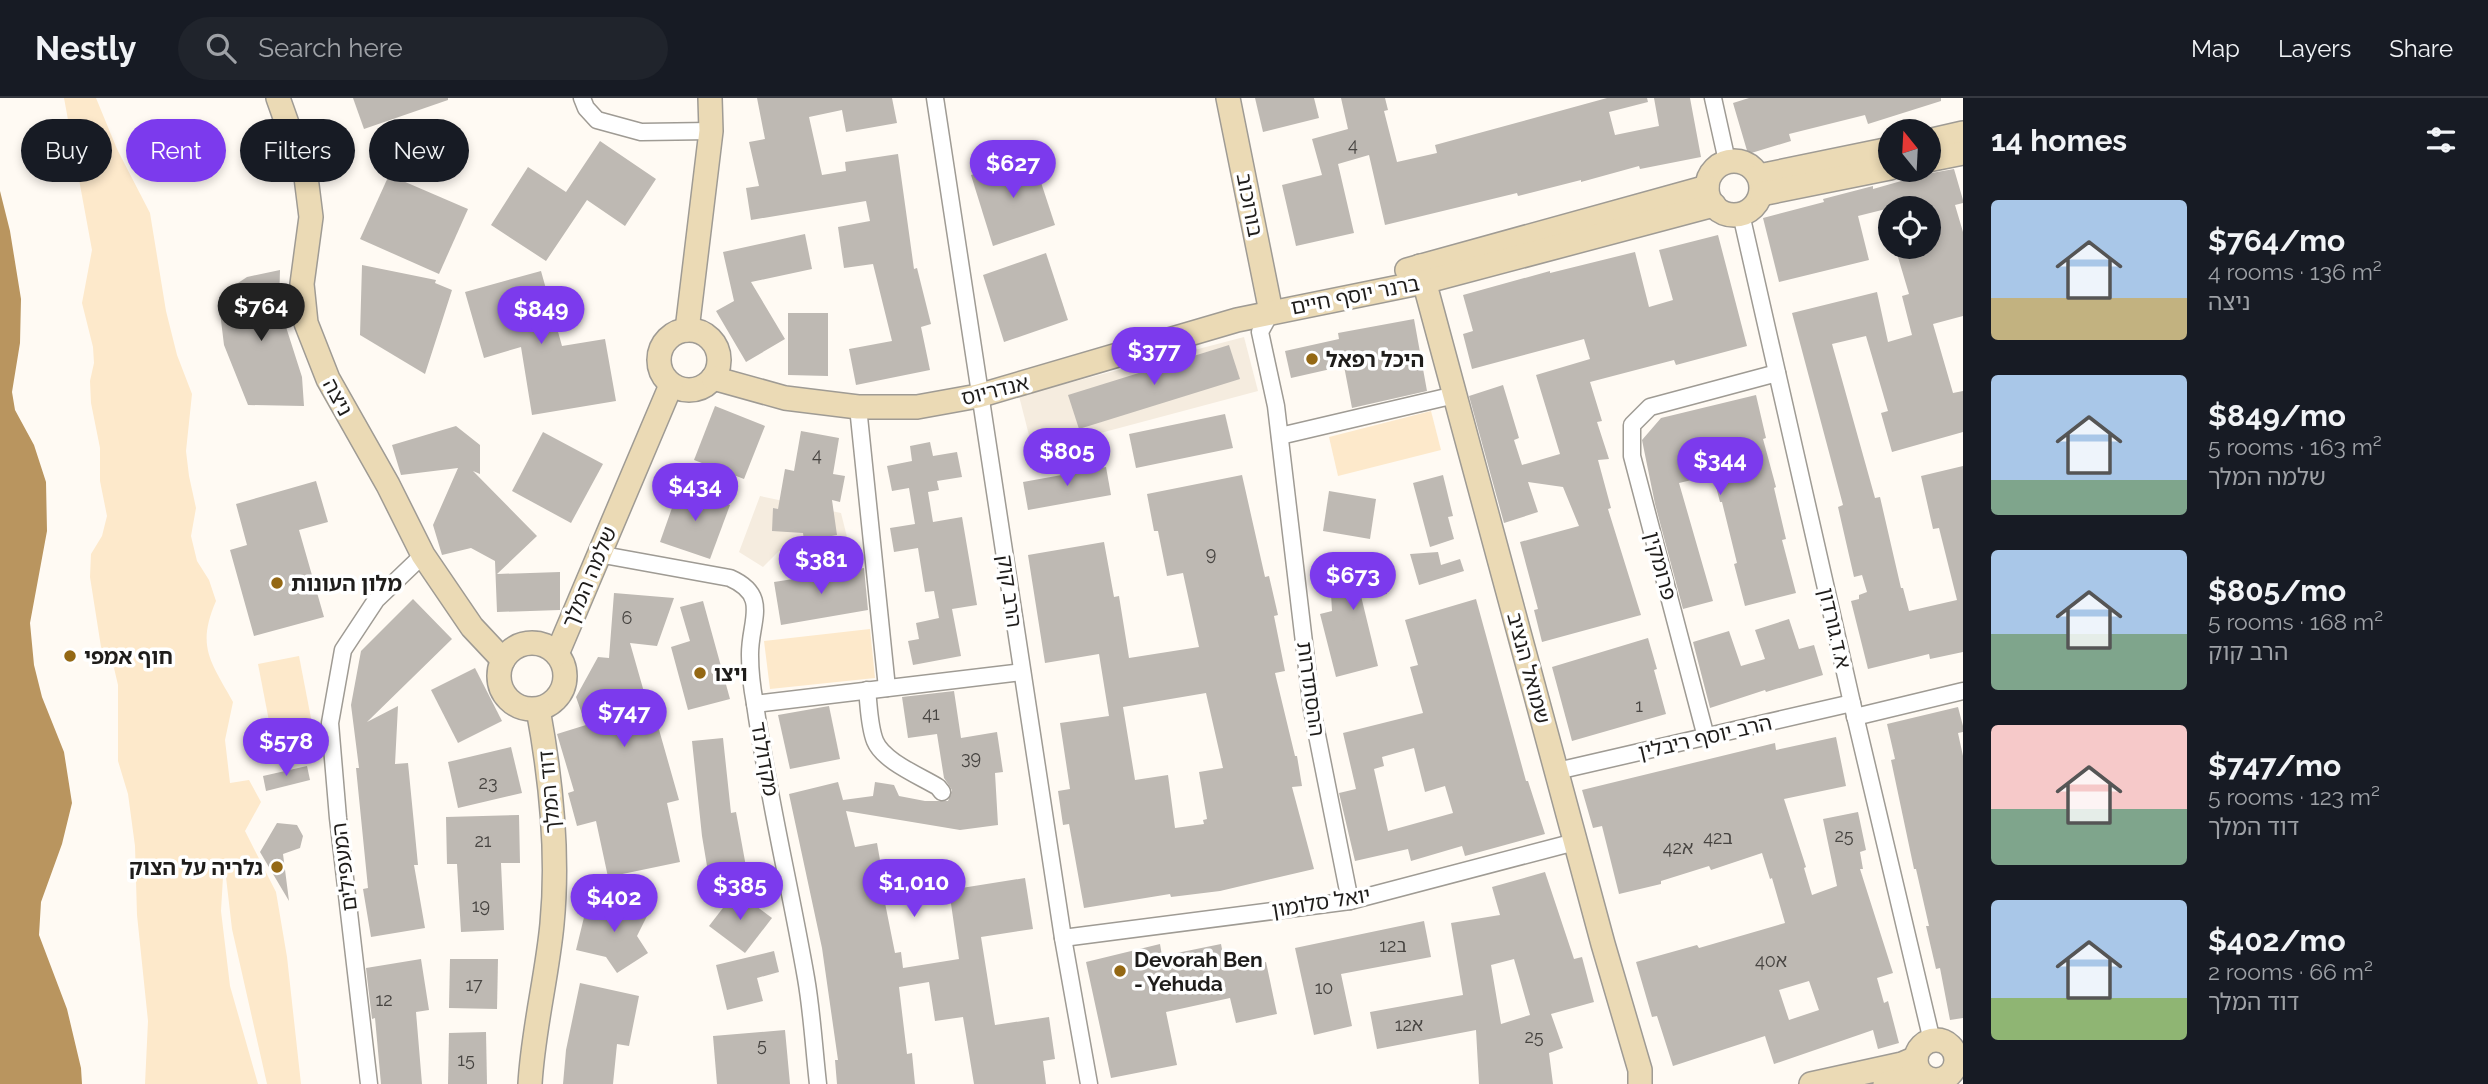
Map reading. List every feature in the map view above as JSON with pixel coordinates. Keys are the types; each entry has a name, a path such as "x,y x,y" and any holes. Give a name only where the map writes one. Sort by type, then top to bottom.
{"street":[{"name":"ניצה","path":"278,98 306,177 311,217 302,284 306,323 328,379 388,485 423,555 472,627 503,660"},
{"path":"582,98 586,108 597,120 641,132 710,131"},
{"path":"687,330 710,131 710,98"},
{"name":"הרב קוק","path":"935,98 978,396 1063,938 1089,1084"},
{"name":"בורוכוב","path":"1228,98 1272,312"},
{"path":"1713,98 1727,162"},
{"path":"1941,138 1963,133"},
{"path":"1760,185 1878,152"},
{"path":"1941,157 1963,153"},
{"path":"1727,162 1746,163 1754,168 1760,185 1754,207 1741,214 1726,214 1710,196 1713,171 1727,162"},
{"path":"1760,185 1878,170"},
{"name":"ברנר יוסף חיים","path":"1272,312 1710,196"},
{"name":"א.ד.גורדון","path":"1741,214 1854,710 1946,1064"},
{"path":"1237,320 1258,292 1263,270"},
{"name":"שמואל הנציב","path":"1422,274 1575,842 1643,1079"},
{"name":"אנדריוס","path":"713,378 785,398 858,407 917,407 978,396 1272,312"},
{"name":"ההסתדרות","path":"1272,312 1260,332 1276,406 1312,710 1350,901"},
{"path":"687,330 699,332 714,342 720,359 713,378 707,385 691,391 680,390 671,385 662,375 659,366 659,354 668,338 687,330"},
{"name":"פרומקין","path":"1706,737 1632,456 1632,425 1650,407 1777,373"},
{"name":"שלמה המלך","path":"557,653 671,385"},
{"path":"1280,436 1455,395"},
{"path":"858,407 887,688"},
{"name":"מקדולנד","path":"598,554 730,578 747,588 752,595 756,615 751,634 750,656 755,704 807,980 818,1084"},
{"name":"המעפילים","path":"369,1084 338,818 330,723 343,650 376,600 423,555"},
{"path":"528,643 539,643 557,653 563,662 564,685 552,703 538,709 519,707 510,701 503,692 499,671 509,652 528,643"},
{"path":"755,704 1022,672"},
{"path":"867,690 878,749 942,792"},
{"name":"הרב יוסף ריבלין","path":"1557,771 1706,737 1963,691"},
{"name":"דוד המלך","path":"530,1084 531,1060 552,924 554,871 553,813 538,709"},
{"name":"יואל סלומון","path":"1063,938 1350,901 1575,842"},
{"path":"1811,1084 1916,1058 1918,1070 1946,1064"},
{"path":"1885,1084 1946,1064"}],"shaded area":[{"path":"64,98 96,98 105,119 68,119"},
{"path":"112,137 126,166 126,182 134,182 150,213 166,311 177,355 192,394 186,451 196,508 191,536 197,561 209,580 216,601 207,631 207,643 213,665 233,702 225,740 230,783 249,780 261,802 245,831 276,892 287,957 301,1084 267,1084 232,929 224,860 221,911 230,986 258,1084 145,1084 148,1021 137,915 135,846 128,794 118,761 118,685 114,668 101,647 90,577 91,554 102,536 107,516 100,481 100,448 91,403 93,347 82,303 92,250 79,182 112,182"},
{"path":"0,191 10,231 21,299 20,343 12,392 15,410 34,445 46,482 47,531 30,623 34,665 42,697 64,752 72,803 62,844 41,902 39,935 67,1009 81,1068 82,1084 0,1084"},
{"path":"1244,337 1258,391 1033,451 1019,396"},
{"path":"1431,411 1441,450 1338,476 1329,437"},
{"path":"760,496 841,513 848,541 779,551 763,567 739,552"},
{"path":"870,629 875,678 770,689 764,641"},
{"path":"299,656 315,739 274,747 258,664"}],"building":[{"path":"353,98 448,98 393,119 369,119 369,127 364,129"},
{"path":"757,98 892,98 897,123 846,132 842,110 809,117 822,175 846,171 845,162 898,154 914,269 917,268 931,324 921,327 930,370 856,385 849,349 892,341 873,264 844,268 838,227 870,221 866,201 751,220 746,188 759,186 749,142 765,139"},
{"path":"1255,98 1314,98 1319,118 1263,132"},
{"path":"1341,98 1385,98 1388,110 1384,111 1397,162 1437,153 1435,145 1607,98 1647,98 1648,102 1609,112 1615,135 1659,126 1654,98 1690,98 1701,157 1640,169 1639,166 1581,182 1518,196 1517,193 1385,225 1369,155 1338,164 1354,233 1296,246 1282,185 1322,175 1312,139 1348,129"},
{"path":"1749,98 1941,98 1941,101 1868,124 1865,115 1789,134 1791,141 1748,154 1733,103"},
{"path":"600,141 656,179 625,226 587,200 546,261 491,225 528,167 566,192"},
{"path":"1032,155 1055,225 993,246 971,175"},
{"path":"1954,169 1963,200 1963,203 1955,205 1963,232 1963,316 1933,324 1953,393 1963,391 1963,432 1892,452 1881,413 1888,411 1866,336 1832,344 1875,498 1880,497 1909,611 1957,600 1939,528 1933,529 1921,476 1963,466 1963,652 1930,659 1929,654 1868,669 1851,601 1859,599 1859,595 1867,592 1862,575 1854,577 1838,507 1843,505 1792,313 1877,292 1888,342 1912,335 1902,296 1909,294 1899,259 1941,259 1941,196 1878,196 1878,211 1858,216 1869,260 1779,282 1763,218 1873,186 1873,189 1898,182 1941,182 1941,171"},
{"path":"386,182 405,182 468,209 439,274 360,239"},
{"path":"805,234 812,269 751,282 785,339 746,362 716,311 734,301 723,252"},
{"path":"1718,235 1747,346 1676,365 1674,360 1590,382 1602,421 1597,422 1609,459 1598,460 1611,508 1608,509 1641,615 1542,642 1534,610 1538,609 1520,542 1579,526 1563,487 1528,482 1538,512 1504,523 1469,396 1503,385 1519,438 1514,440 1522,465 1560,454 1536,375 1590,359 1584,339 1472,369 1463,334 1473,331 1463,295 1550,271 1635,252 1649,307 1673,300 1659,250"},
{"path":"1046,253 1068,320 1004,342 983,275"},
{"path":"362,265 436,280 435,283 452,290 425,374 360,335"},
{"path":"280,270 279,305 302,377 304,406 248,405 224,345 219,304 235,285 247,277"},
{"path":"541,271 562,346 605,339 616,401 532,415 521,347 484,358 465,292"},
{"path":"788,313 828,313 828,376 788,375"},
{"path":"1414,319 1427,391 1352,408 1344,366 1291,378 1285,351 1339,339 1338,333"},
{"path":"1229,345 1240,379 1079,429 1068,395"},
{"path":"1756,395 1766,438 1763,439 1786,539 1782,540 1796,593 1745,606 1734,564 1737,563 1713,475 1679,483 1713,601 1683,609 1655,504 1642,440 1661,418"},
{"path":"715,406 765,426 744,479 694,460"},
{"path":"1225,414 1233,448 1136,468 1129,434"},
{"path":"456,426 480,445 480,474 473,471 537,536 497,574 560,572 560,610 497,612 495,561 471,548 442,555 433,525 458,468 401,475 392,445"},
{"path":"801,431 839,438 833,474 845,476 840,502 832,500 837,535 804,541 803,533 772,531 773,508 778,509 785,469 794,471"},
{"path":"543,432 603,464 571,523 512,491"},
{"path":"930,442 933,456 957,452 962,477 937,481 939,490 928,492 933,522 962,517 977,605 952,609 961,656 913,665 908,641 919,639 916,623 939,618 934,591 925,592 918,548 894,552 890,528 915,524 909,488 892,491 887,466 912,461 910,446"},
{"path":"1106,467 1111,495 1028,510 1023,482"},
{"path":"1242,475 1265,577 1269,576 1278,615 1274,616 1285,671 1275,673 1297,756 1302,786 1292,787 1314,869 1220,891 1171,897 1170,894 1084,908 1069,824 1063,825 1058,791 1070,789 1060,723 1109,716 1099,654 1045,663 1028,555 1104,542 1114,597 1119,596 1129,658 1199,647 1183,573 1167,576 1147,494","holes":["1206,693 1223,768 1199,772 1207,819 1203,820 1204,824 1175,828 1168,775 1135,780 1123,707"]},
{"path":"1443,475 1453,516 1448,517 1454,539 1430,547 1413,483"},
{"name":"מלון העונות","path":"316,481 328,522 299,530 324,617 254,636 230,550 247,545 236,504"},
{"path":"679,488 730,505 710,559 660,542"},
{"path":"1329,491 1376,499 1370,539 1323,531"},
{"path":"1438,552 1441,565 1460,559 1464,571 1419,585 1410,554"},
{"path":"1385,556 1387,594 1361,596 1378,666 1336,677 1320,614 1332,611 1329,560"},
{"path":"864,568 868,610 781,625 774,582"},
{"path":"614,593 674,598 657,646 630,643 648,706 652,705 679,800 667,803 680,862 608,877 596,821 577,826 568,793 574,791 557,734 586,725 576,697 598,657 609,658"},
{"path":"413,599 452,639 367,722 398,706 395,764 408,763 418,865 414,865 425,928 371,937 363,889 368,888 356,768 359,768 351,705 361,651"},
{"path":"1476,599 1526,781 1545,834 1465,856 1462,846 1411,861 1408,849 1355,861 1339,793 1356,789 1343,733 1423,713 1410,667 1418,665 1405,620","holes":["1414,748 1425,792 1445,786 1453,813 1388,831 1374,769 1384,766 1382,757"]},
{"name":"ויצו","path":"703,601 730,699 688,710 671,647 690,641 680,607"},
{"path":"1789,619 1799,649 1814,645 1823,675 1710,708 1693,642 1729,631 1741,666 1765,659 1755,630"},
{"path":"1648,638 1666,714 1572,741 1552,667"},
{"path":"475,668 502,721 458,743 431,690"},
{"path":"954,691 961,738 997,732 1003,772 995,773 998,825 960,830 846,811 855,847 877,843 884,883 881,883 895,953 901,952 903,968 959,959 949,890 1025,878 1033,929 981,937 995,1025 1049,1017 1055,1059 1043,1061 1046,1084 974,1084 963,1017 935,1021 929,982 899,987 907,1054 912,1053 915,1084 837,1084 835,1060 838,1060 822,948 789,794 838,782 843,800 873,796 875,782 894,785 899,796 925,801 948,801 952,790 944,778 937,734 908,738 902,697"},
{"path":"829,706 840,759 790,769 778,715"},
{"path":"1958,707 1963,726 1963,732 1958,733 1963,756 1963,1018 1950,1020 1940,968 1936,969 1926,926 1929,926 1891,760 1895,759 1887,724"},
{"path":"1836,737 1846,786 1784,799 1812,895 1837,886 1823,819 1858,812 1866,850 1860,852 1863,869 1860,869 1893,973 1877,978 1884,1003 1888,1001 1899,1043 1878,1049 1873,1030 1774,1064 1765,1036 1673,1066 1657,1016 1652,1017 1636,962 1697,945 1699,948 1785,923 1772,878 1770,879 1762,853 1711,870 1709,866 1661,881 1661,884 1619,894 1602,826 1593,828 1582,790 1775,743 1776,750","holes":["1809,981 1819,1010 1789,1020 1779,990"]},
{"path":"723,738 731,813 736,812 749,883 711,890 692,741"},
{"path":"511,747 522,793 458,808 448,762"},
{"path":"307,766 310,780 266,791 263,776"},
{"path":"519,815 520,863 501,863 504,930 461,932 457,864 447,864 446,817"},
{"name":"גלריה על הצוק","path":"277,823 297,825 303,836 300,848 283,854 289,901 260,852"},
{"path":"1545,872 1574,959 1582,957 1594,1002 1551,1014 1563,1048 1549,1053 1553,1084 1479,1084 1476,1030 1377,1049 1370,1012 1463,995 1451,923 1500,915 1492,887","holes":["1514,959 1530,1015 1501,1024 1491,965"]},
{"path":"736,891 772,918 745,953 709,926"},
{"path":"627,897 651,908 637,936 648,953 617,973 606,957 576,950 587,905 620,912"},
{"path":"1424,921 1431,957 1341,974 1352,1026 1314,1035 1295,948"},
{"path":"1160,944 1162,956 1221,944 1226,970 1266,962 1277,1014 1236,1023 1230,998 1166,1012 1177,1065 1111,1078 1086,962"},
{"path":"774,951 779,972 757,978 763,1001 727,1010 716,965"},
{"path":"421,959 429,1010 416,1012 422,1084 381,1084 375,1018 372,1019 366,968"},
{"path":"450,959 498,959 497,1009 449,1008"},
{"path":"580,983 639,996 629,1046 617,1044 613,1084 563,1084 566,1050"},
{"path":"785,1030 790,1084 717,1084 713,1036"},
{"path":"486,1032 487,1084 448,1084 449,1033"}],"place":[{"name":"היכל רפאל","path":"1312,359"},
{"name":"מלון העונות","path":"277,583"},
{"name":"חוף אמפי","path":"70,656"},
{"name":"ויצו","path":"700,673"},
{"name":"גלריה על הצוק","path":"277,867"},
{"name":"Devorah Ben - Yehuda","path":"1120,971"}]}
